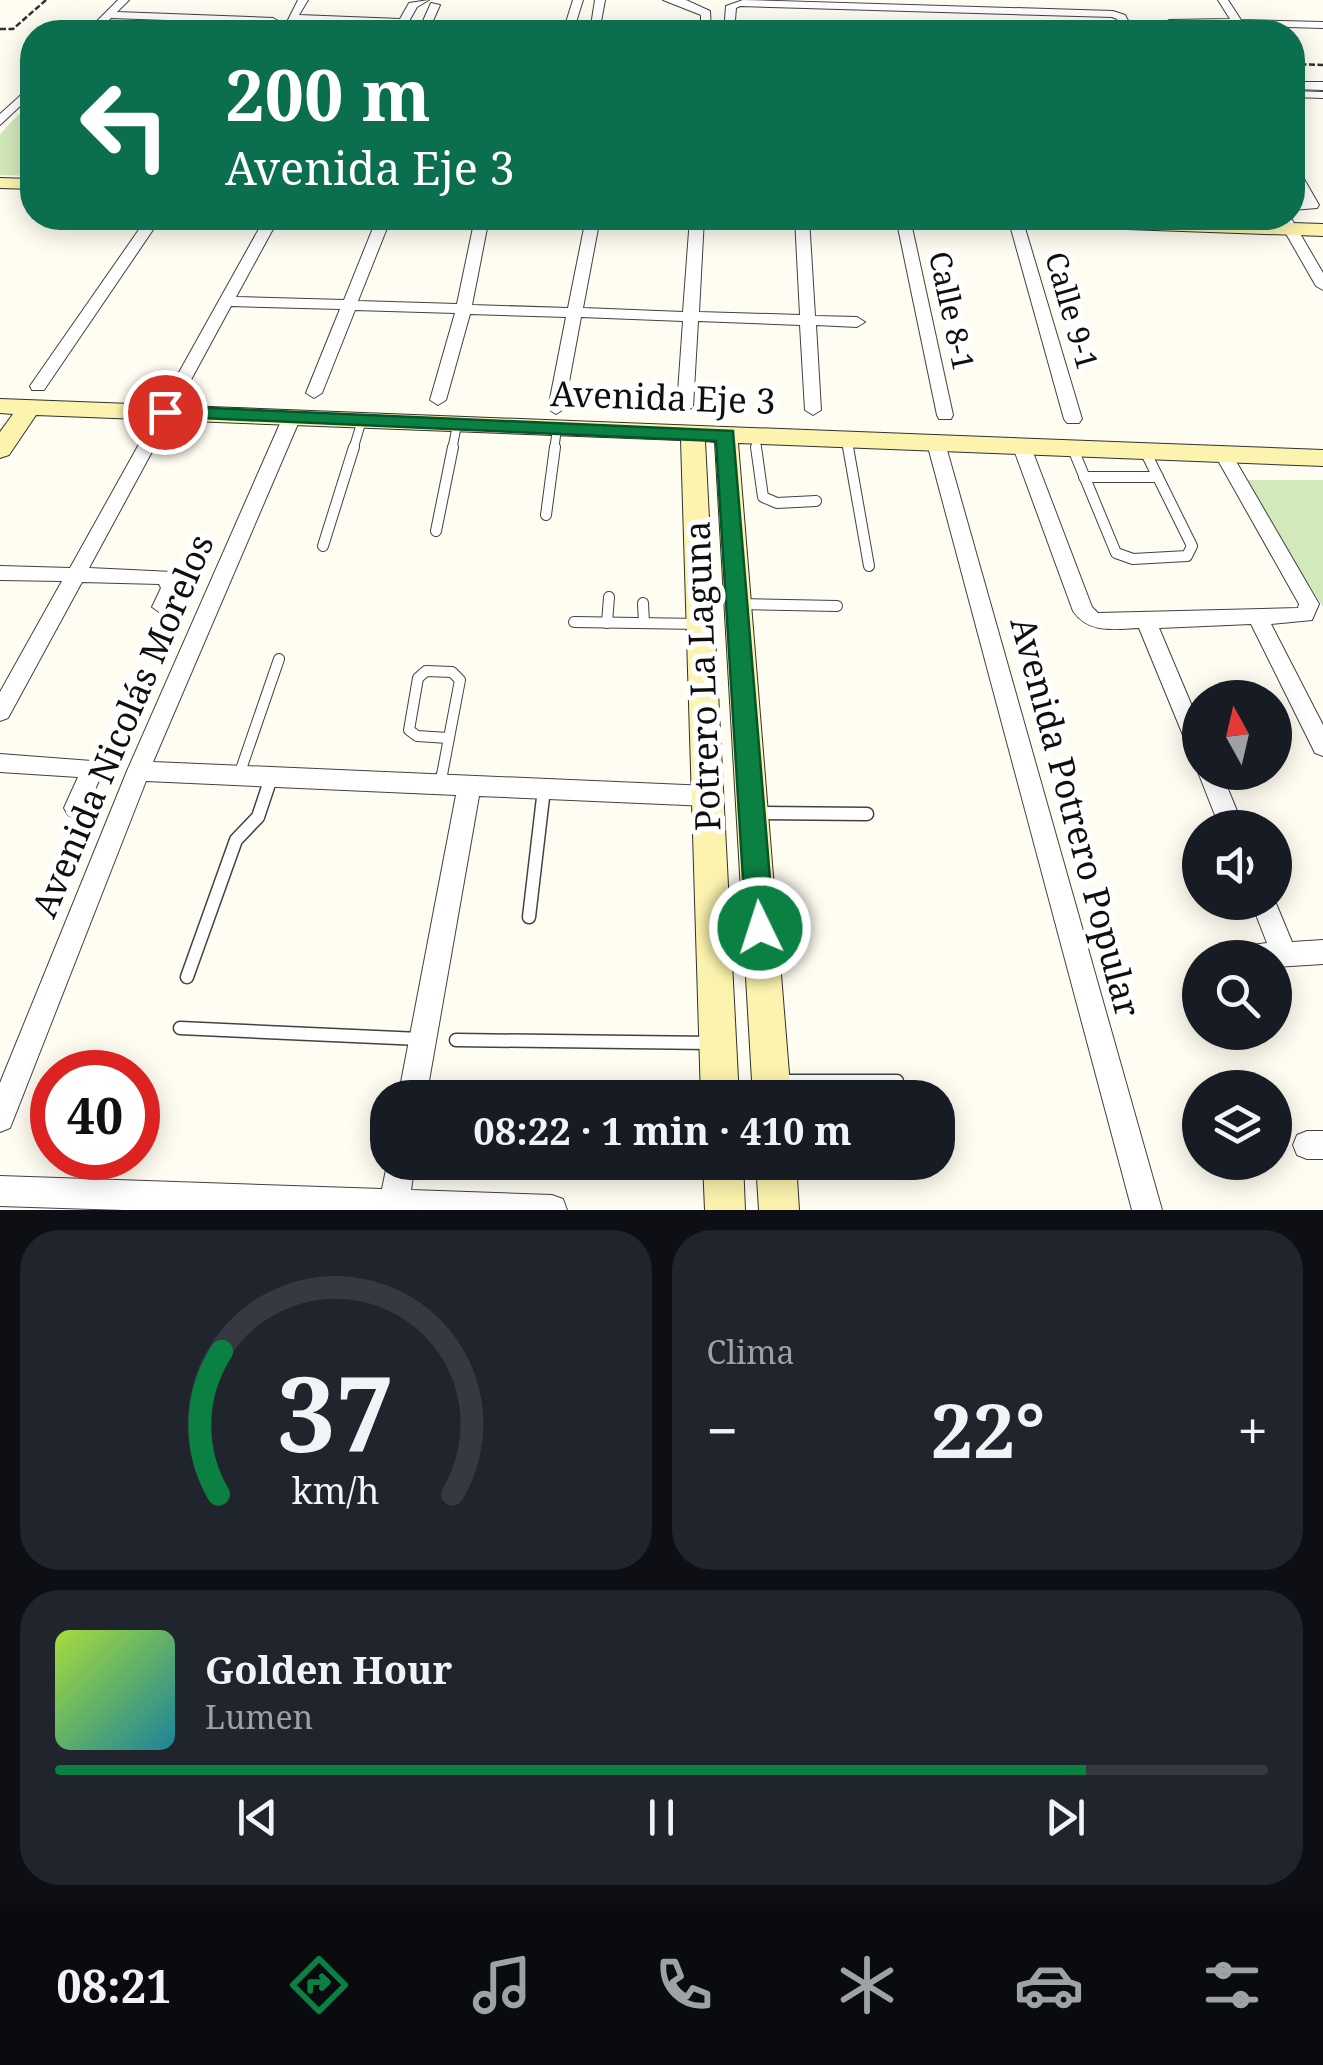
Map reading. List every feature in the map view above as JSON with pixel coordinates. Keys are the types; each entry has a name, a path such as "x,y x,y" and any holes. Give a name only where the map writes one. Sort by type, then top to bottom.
{"street":[{"path":"104,20 124,0"},
{"path":"302,0 292,18 316,20"},
{"path":"668,0 678,0 706,13 706,20"},
{"path":"1046,0 1119,2"},
{"path":"405,20 413,5 430,2"},
{"path":"730,20 731,6 739,4 1119,16 1122,20"},
{"path":"109,15 273,20"},
{"path":"0,121 20,102"},
{"path":"0,450 146,230"},
{"path":"0,712 265,230"},
{"path":"314,393 379,230"},
{"path":"438,400 464,308 480,230"},
{"path":"556,419 591,230"},
{"path":"689,420 696,230"},
{"path":"803,230 813,410"},
{"name":"Calle 8-1","path":"906,230 945,415"},
{"name":"Calle 9-1","path":"1018,230 1073,419"},
{"path":"1293,230 1318,267 1323,286"},
{"path":"227,300 857,322"},
{"name":"Avenida Eje 3","path":"0,406 33,397 165,412 456,425 556,419 689,420 740,436 1323,458"},
{"name":"Avenida Nicolás Morelos","path":"0,1118 138,771 291,418"},
{"name":"Potrero La Laguna","path":"689,420 719,1080"},
{"path":"740,436 738,604 770,1080"},
{"name":"Avenida Potrero Popular","path":"936,443 1146,1210"},
{"path":"1022,446 1084,611 1092,620 1257,617 1309,612 1309,604 1224,455"},
{"path":"0,573 166,577 171,588 162,608"},
{"path":"1257,617 1323,746"},
{"path":"1146,620 1182,708"},
{"path":"0,763 84,768 90,776 76,808"},
{"path":"138,771 708,796"},
{"path":"415,1080 469,786"},
{"path":"1292,954 1323,952"},
{"path":"394,1208 398,1180"},
{"path":"723,1180 724,1210"},
{"path":"778,1180 780,1210"},
{"path":"0,1191 126,1204 552,1210"}],"lane":[{"path":"546,515 556,419"},
{"path":"323,546 362,420"},
{"path":"436,530 456,425"},
{"path":"740,436 762,497 777,502 816,501"},
{"path":"846,440 868,566"},
{"path":"1074,449 1116,553 1133,559 1188,556 1192,546 1145,452"},
{"path":"1084,476 1158,478"},
{"path":"607,622 609,597"},
{"path":"643,603 644,623"},
{"path":"738,604 837,606"},
{"path":"574,622 701,624"},
{"path":"239,776 279,660"},
{"path":"440,785 460,677 452,672 426,671 418,678 409,730 413,735 448,738"},
{"path":"187,977 236,840 258,817 271,777"},
{"path":"529,916 544,789"},
{"path":"752,813 866,814"},
{"path":"180,1028 422,1039"},
{"path":"456,1040 718,1043"}],"path":[{"path":"23,20 46,0"}],"green space":[{"path":"20,113 20,176 0,175 0,134"},
{"path":"1243,480 1323,480 1323,607"}],"route":[{"path":"165,412 726,435 760,928"}]}
